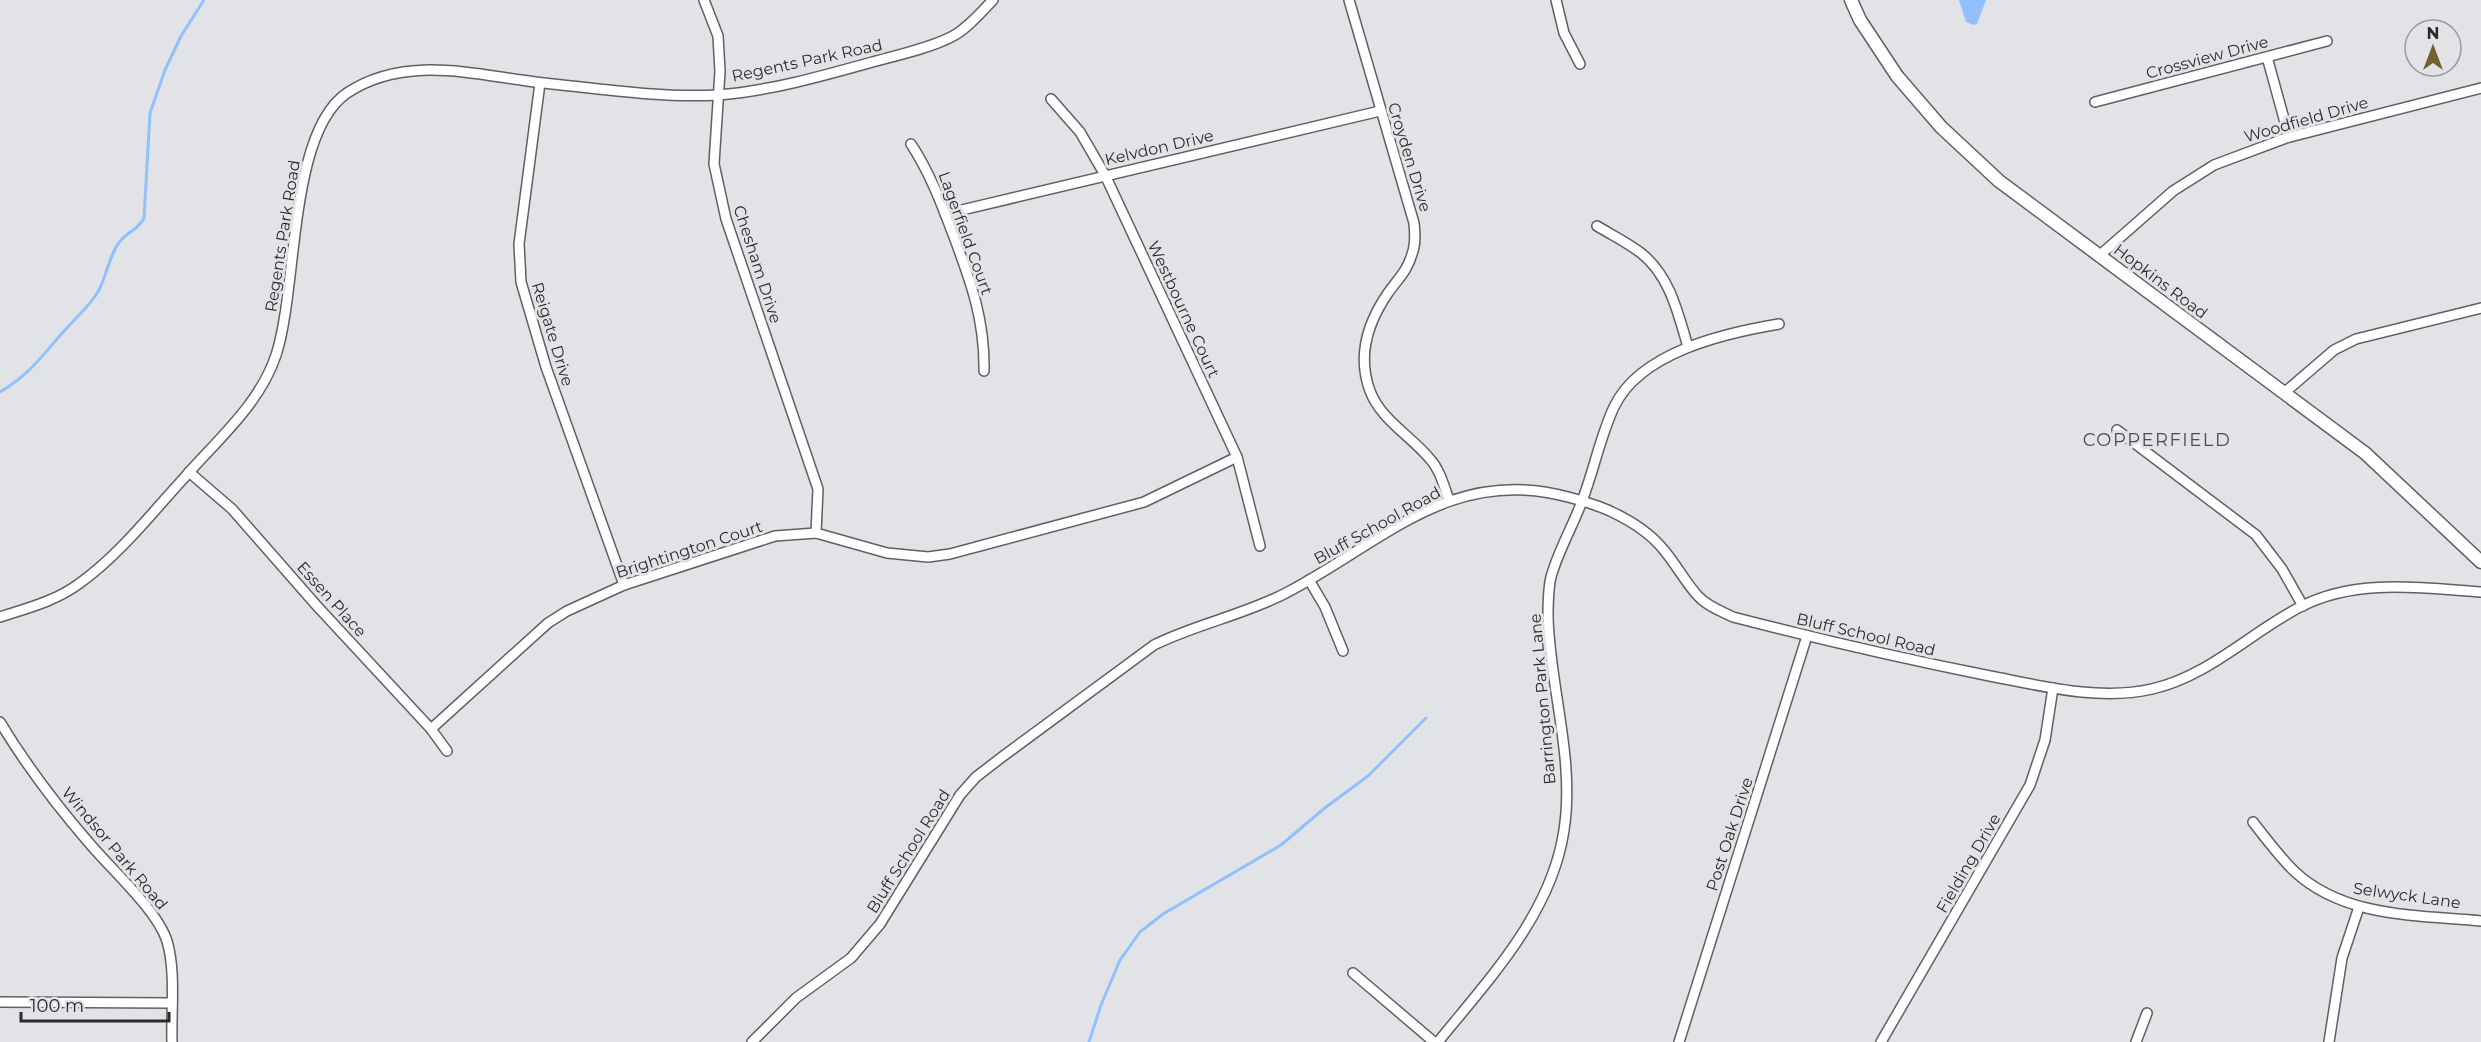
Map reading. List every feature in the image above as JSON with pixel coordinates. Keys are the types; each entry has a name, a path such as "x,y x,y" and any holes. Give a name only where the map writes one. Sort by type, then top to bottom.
{"main road":[{"name":"Hopkins Road","path":"1851,0 1860,20 1895,73 1941,127 1999,181 2366,453 2481,562"}],"street":[{"name":"Chesham Drive","path":"704,0 718,36 719,94 714,164 726,219 818,489 816,533"},
{"name":"Regents Park Road","path":"0,617 48,602 80,584 128,541 219,441 262,387 276,355 311,148 323,122 344,95 374,79 439,68 540,83 650,93 719,94 814,77 903,54 953,36 993,0"},
{"name":"Croyden Drive","path":"1349,0 1414,223 1415,236 1409,263 1388,293 1367,332 1365,360 1367,377 1370,391 1380,411 1432,461 1449,500"},
{"path":"1556,0 1564,33 1580,64"},
{"name":"Crossview Drive","path":"2095,102 2327,41"},
{"path":"2267,57 2289,137"},
{"name":"Reigate Drive","path":"540,83 519,244 520,282 546,367 624,585"},
{"name":"Woodfield Drive","path":"2099,256 2173,191 2194,176 2244,152 2289,137 2481,88"},
{"name":"Westbourne Court","path":"1052,99 1080,132 1105,175 1238,458 1260,546"},
{"name":"Kelvdon Drive","path":"945,214 1380,111"},
{"name":"Lagerfield Court","path":"911,144 923,162 975,294 984,344 984,371"},
{"path":"1597,226 1641,253 1655,268 1671,292 1688,347"},
{"path":"2284,393 2334,350 2356,339 2481,308"},
{"name":"Barrington Park Lane","path":"1436,1042 1503,962 1526,928 1553,871 1564,831 1565,761 1548,619 1551,577 1582,501 1615,405 1629,384 1648,368 1688,347 1749,329 1779,324"},
{"path":"2117,430 2256,535 2282,569 2303,606"},
{"name":"Brightington Court","path":"430,729 548,623 567,611 624,585 774,536 816,533 887,553 918,557 950,554 1144,502 1238,458"},
{"name":"Essen Place","path":"189,472 232,509 430,729 447,751"},
{"name":"Bluff School Road","path":"752,1042 796,998 826,978 867,942 946,814 976,777 1154,645 1170,637 1263,605 1407,521 1449,500 1469,494 1516,489 1537,490 1608,510 1648,534 1673,561 1699,598 1733,617 1932,665 2053,688 2131,693 2153,688 2203,669 2303,606 2334,594 2400,587 2481,592"},
{"path":"1309,580 1325,607 1343,651"},
{"name":"Post Oak Drive","path":"1679,1042 1808,636"},
{"name":"Fielding Drive","path":"1881,1042 2030,785 2045,740 2053,688"},
{"name":"Windsor Park Road","path":"0,722 19,754 88,843 154,917 167,940 171,972 172,1042"},
{"name":"Selwyck Lane","path":"2253,822 2296,872 2333,897 2360,907 2481,921"},
{"path":"2329,1042 2342,958 2360,907"},
{"path":"1353,973 1436,1042"},
{"path":"0,1002 171,1003"},
{"path":"2136,1042 2147,1013"}],"water":[{"path":"1959,0 1986,0 1977,24 1966,22"}],"waterway":[{"path":"0,392 29,371 92,301 102,285 117,244 139,226 144,218 150,113 165,70 181,36 204,0"},
{"path":"1089,1042 1101,1005 1120,960 1140,932 1163,914 1281,845 1326,807 1368,776 1426,718"}],"district":[{"name":"COPPERFIELD","path":"2157,440"}]}
